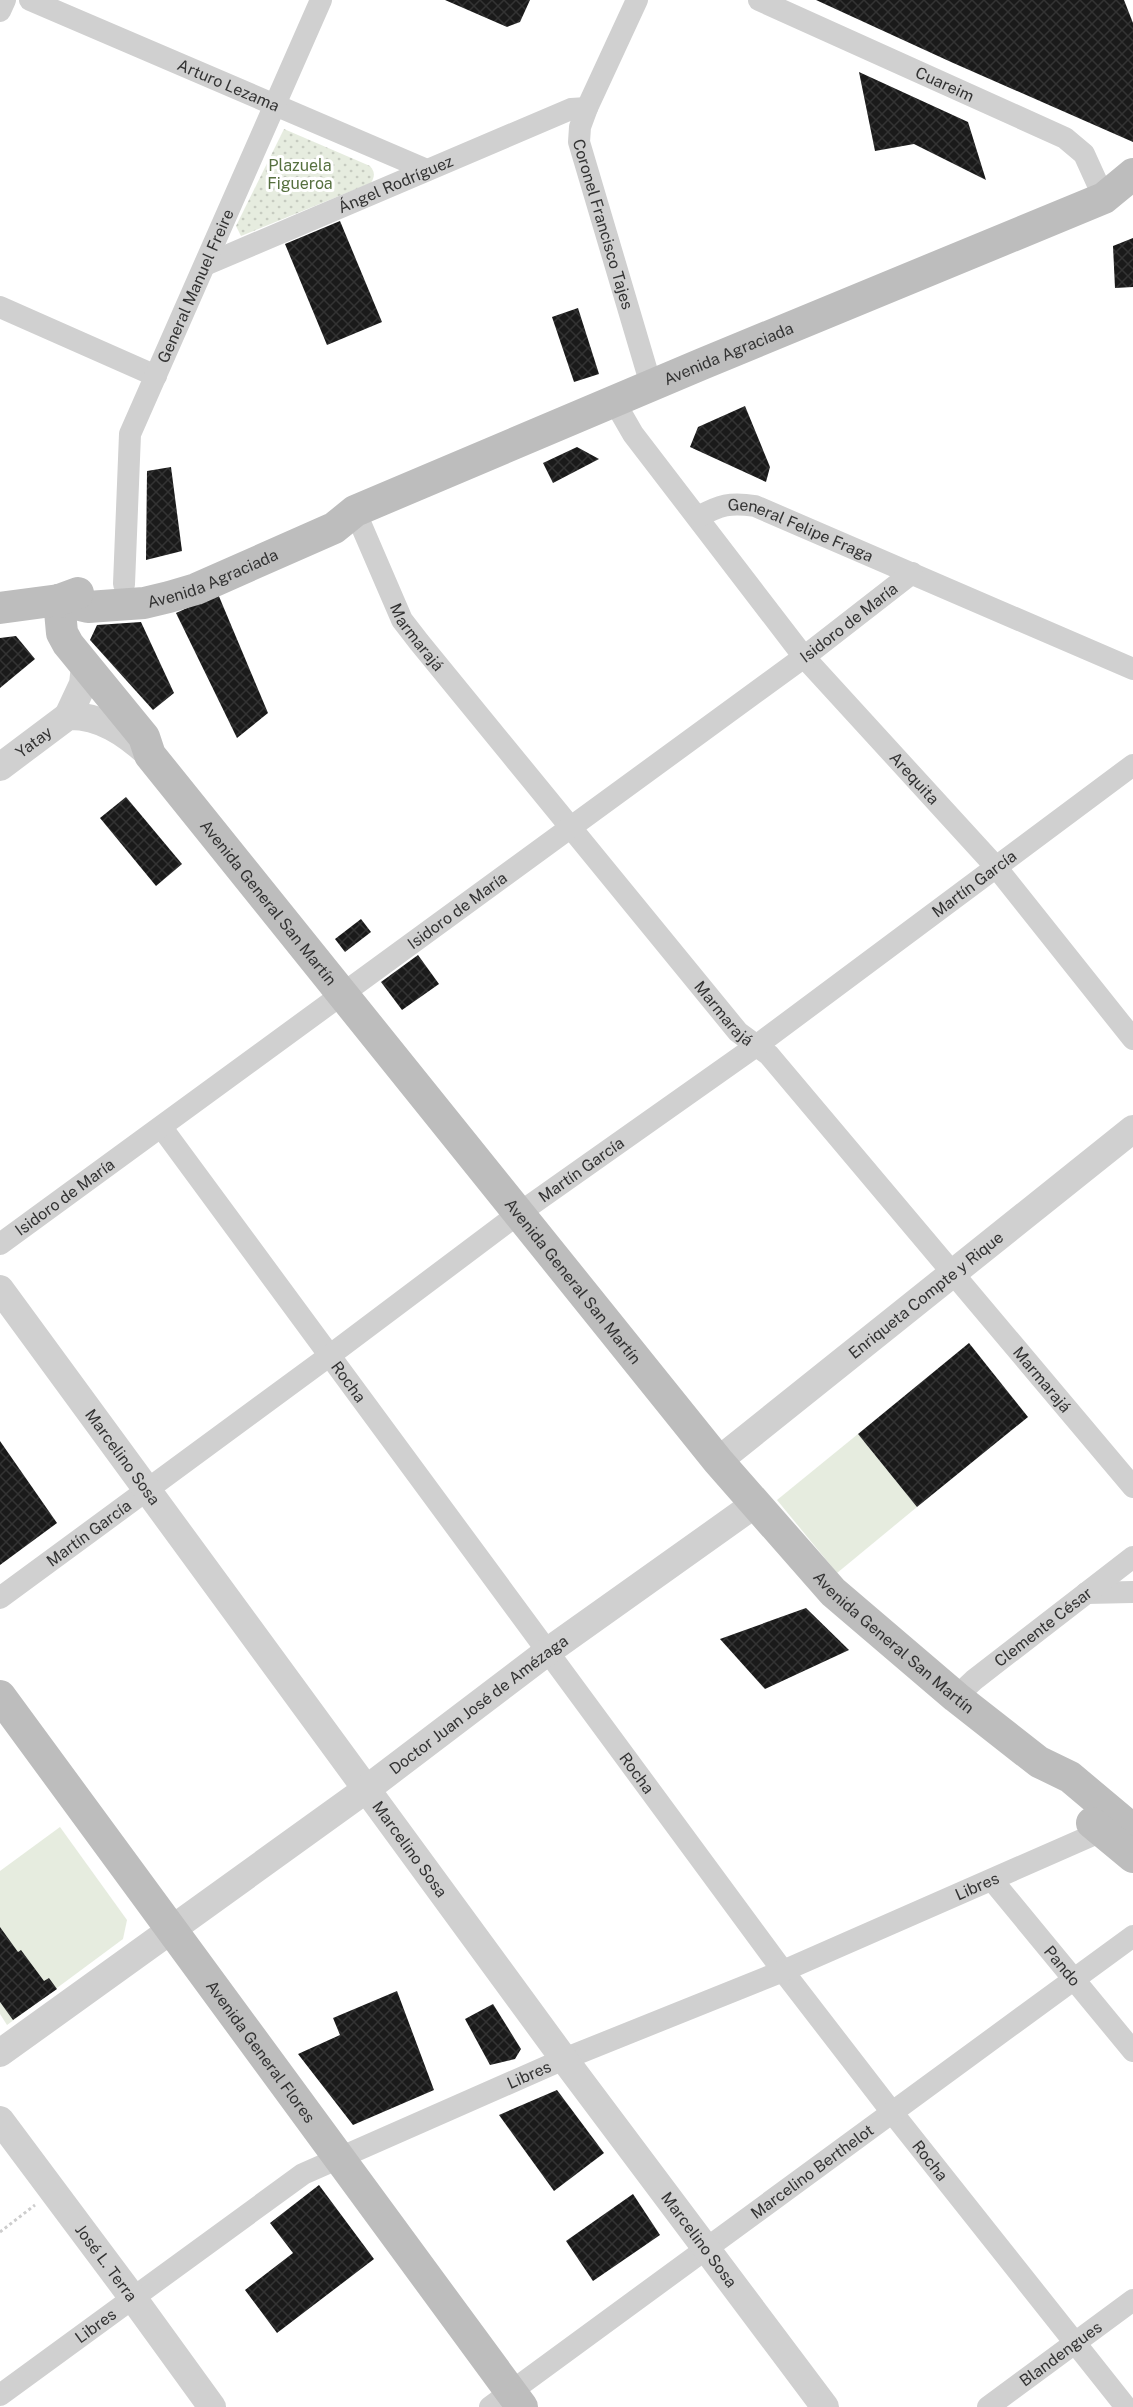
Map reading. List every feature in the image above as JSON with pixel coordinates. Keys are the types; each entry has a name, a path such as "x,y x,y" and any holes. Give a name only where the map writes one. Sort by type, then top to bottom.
{"main road":[{"name":"Avenida Agraciada","path":"59,600 88,608 144,603 196,589 334,528 355,511 651,385 1118,196 1133,174"},
{"name":"Avenida Agraciada","path":"0,608 59,600 89,589 154,579 196,566 324,511 355,511"},
{"name":"Avenida General San Martín","path":"59,600 62,633 85,666 144,737 150,755 518,1214 755,1504 833,1592 956,1697 1039,1762 1070,1777 1133,1830"},
{"name":"Avenida General Flores","path":"0,1696 340,2157 507,2402"},
{"name":"Avenida General San Martín","path":"1039,1762 1054,1791 1133,1857"}],"street":[{"path":"0,10 5,0"},
{"name":"Arturo Lezama","path":"30,0 427,170"},
{"name":"General Manuel Freire","path":"124,584 130,434 321,0"},
{"name":"Coronel Francisco Tajes","path":"637,0 587,108 580,127 579,149 651,385"},
{"name":"Cuareim","path":"759,0 1065,138 1084,154 1118,196"},
{"name":"Ángel Rodríguez","path":"205,265 572,109 587,108"},
{"path":"0,307 156,376"},
{"path":"614,401 633,434 698,517"},
{"name":"General Felipe Fraga","path":"698,517 718,507 737,503 755,506 1133,669"},
{"name":"Marmarajá","path":"355,511 402,620 738,1032 769,1055 1133,1487"},
{"name":"Arequita","path":"698,517 804,657 996,867 1133,1039"},
{"name":"Isidoro de María","path":"0,1244 162,1128 341,994 804,657 912,573"},
{"name":"Yatay","path":"0,767 79,716 85,666"},
{"name":"Avenida General San Martín","path":"79,716 121,732 150,755"},
{"name":"Martín García","path":"0,1598 518,1214 756,1046 1133,765"},
{"name":"Rocha","path":"162,1128 783,1971 1126,2407"},
{"name":"Enriqueta Compte y Rique","path":"718,1461 1133,1129"},
{"name":"Marcelino Sosa","path":"0,1289 368,1788 564,2059 708,2248 825,2407"},
{"name":"Doctor Juan José de Amézaga","path":"0,2053 368,1788 547,1652 755,1504"},
{"name":"Clemente César","path":"956,1697 974,1680 1133,1557"},
{"path":"1086,1593 1133,1592"},
{"name":"Libres","path":"0,2395 303,2174 564,2059 783,1971 1102,1831"},
{"name":"Pando","path":"992,1881 1133,2051"},
{"name":"Marcelino Berthelot","path":"507,2402 891,2111 1133,1936"},
{"name":"José L. Terra","path":"0,2120 212,2407"},
{"name":"Blandengues","path":"988,2407 1133,2300"}],"path":[{"path":"0,2232 53,2192"}],"green space":[{"name":"Plazuela Figueroa","path":"284,129 370,166 374,172 371,183 241,236 236,226"},
{"path":"858,1434 917,1507 837,1573 777,1500"},
{"path":"60,1827 127,1920 123,1939 7,2025 0,2014 0,1871"}],"building":[{"path":"445,0 530,0 520,22 507,27"},
{"path":"816,0 1124,0 1133,23 1133,142 951,62"},
{"path":"859,72 968,122 986,180 914,144 875,151"},
{"path":"340,221 382,322 327,345 285,244"},
{"path":"1133,238 1133,287 1115,288 1113,246"},
{"path":"578,308 599,374 574,382 552,317"},
{"path":"745,406 770,467 766,482 690,447 698,427"},
{"path":"577,447 599,459 553,483 543,463"},
{"path":"171,467 182,551 146,560 147,471"},
{"path":"218,594 268,713 237,738 176,613"},
{"path":"141,622 174,693 153,710 90,640 97,625"},
{"path":"16,636 35,659 0,688 0,638"},
{"path":"126,797 182,864 156,886 100,818"},
{"path":"361,919 371,932 345,952 335,939"},
{"path":"418,955 439,984 402,1010 381,982"},
{"path":"969,1343 1028,1417 917,1507 858,1434"},
{"path":"0,1441 57,1523 0,1565"},
{"path":"806,1608 849,1650 765,1689 720,1639"},
{"path":"0,1927 18,1952 21,1950 44,1981 49,1978 57,1989 13,2020 0,2002"},
{"path":"397,1991 434,2090 353,2125 298,2054 340,2035 333,2018"},
{"path":"493,2004 521,2049 515,2059 490,2065 465,2019"},
{"path":"557,2090 604,2153 554,2191 499,2115"},
{"path":"319,2185 374,2259 277,2333 245,2290 293,2253 270,2223"},
{"path":"633,2194 660,2235 593,2281 566,2241"}]}
